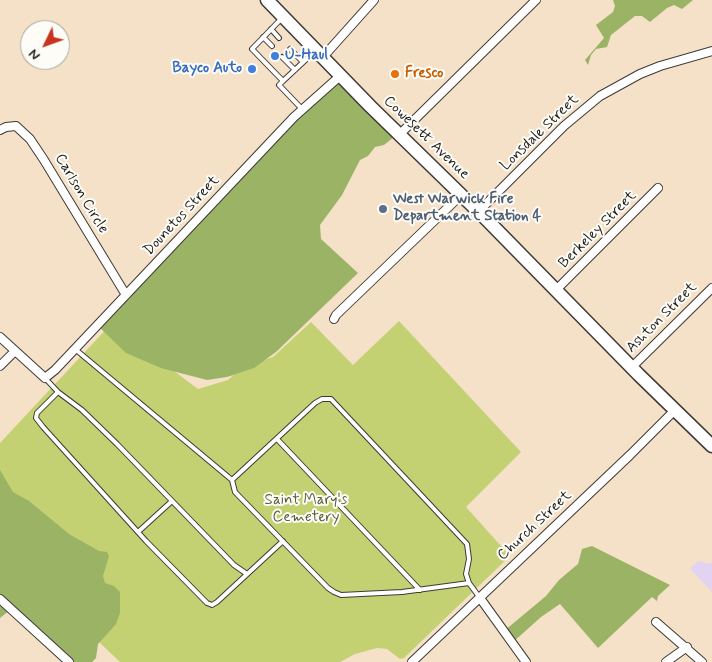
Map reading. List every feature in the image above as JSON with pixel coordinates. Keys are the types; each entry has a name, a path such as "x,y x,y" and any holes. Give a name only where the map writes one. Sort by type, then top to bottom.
{"main road":[{"name":"Cowesett Avenue","path":"268,0 340,76 712,446"}],"street":[{"path":"319,54 374,0"},
{"path":"399,135 536,0"},
{"name":"Lonsdale Street","path":"478,212 564,126 600,96 640,74 660,66 712,51"},
{"name":"Dounetos Street","path":"46,378 302,109 340,76"},
{"name":"Carlson Circle","path":"0,130 16,126 30,139 126,295"},
{"name":"Berkeley Street","path":"556,290 658,188"},
{"path":"334,319 461,195"},
{"name":"Ashton Street","path":"632,368 712,288"},
{"path":"0,337 14,352 46,378"},
{"path":"0,366 14,352"},
{"name":"Church Street","path":"412,662 675,410"},
{"path":"480,598 525,662"},
{"path":"0,599 69,662"},
{"path":"656,622 702,662"},
{"path":"666,662 687,647"}],"lane":[{"path":"283,17 252,49 284,81"},
{"path":"271,29 279,38"},
{"path":"263,37 272,46"},
{"path":"290,49 303,62"},
{"path":"302,109 279,85 303,62 319,54"},
{"path":"282,57 295,70"},
{"path":"75,349 232,480 236,492 334,592 341,595 420,590 469,584"},
{"path":"46,378 58,392 89,417 234,565 247,574"},
{"path":"58,392 37,413 36,418 138,532 207,603 212,605 216,602 283,542"},
{"path":"232,480 315,403 322,399 331,399 467,544 469,559 466,574 469,584 480,598"},
{"path":"277,439 420,590"},
{"path":"138,532 172,501"}],"shaded area":[{"path":"699,561 710,564 712,561 712,592 691,570 691,567"}],"green space":[{"path":"613,0 693,0 682,9 674,5 667,8 650,22 642,16 635,16 611,35 607,47 596,49 591,55 588,65 585,60 604,38 596,25 613,12 615,6"},
{"path":"342,75 400,132 384,145 375,147 368,156 360,160 342,195 320,225 321,239 358,273 276,352 254,368 227,377 207,380 161,368 126,353 98,326 291,120"},
{"name":"Saint Mary's Cemetery","path":"399,321 521,452 466,507 510,556 404,658 400,659 387,649 377,648 355,654 340,662 120,662 75,619 0,516 0,443 111,324 198,389 228,380 241,368 273,357 311,322 353,365"},
{"path":"0,470 13,492 29,501 69,534 99,551 107,552 109,556 103,576 105,583 114,586 120,592 120,613 116,624 98,644 96,658 92,662 69,662 10,610 0,618"},
{"path":"592,546 670,585 658,596 657,601 652,597 598,648 560,604 541,617 512,643 504,631 546,596 559,580 578,564 582,549"}],"place":[{"name":"U-Haul","path":"275,56"},
{"name":"Bayco Auto","path":"252,69"},
{"name":"Fresco","path":"395,74"},
{"name":"West Warwick Fire Department Station 4","path":"383,209"}]}
